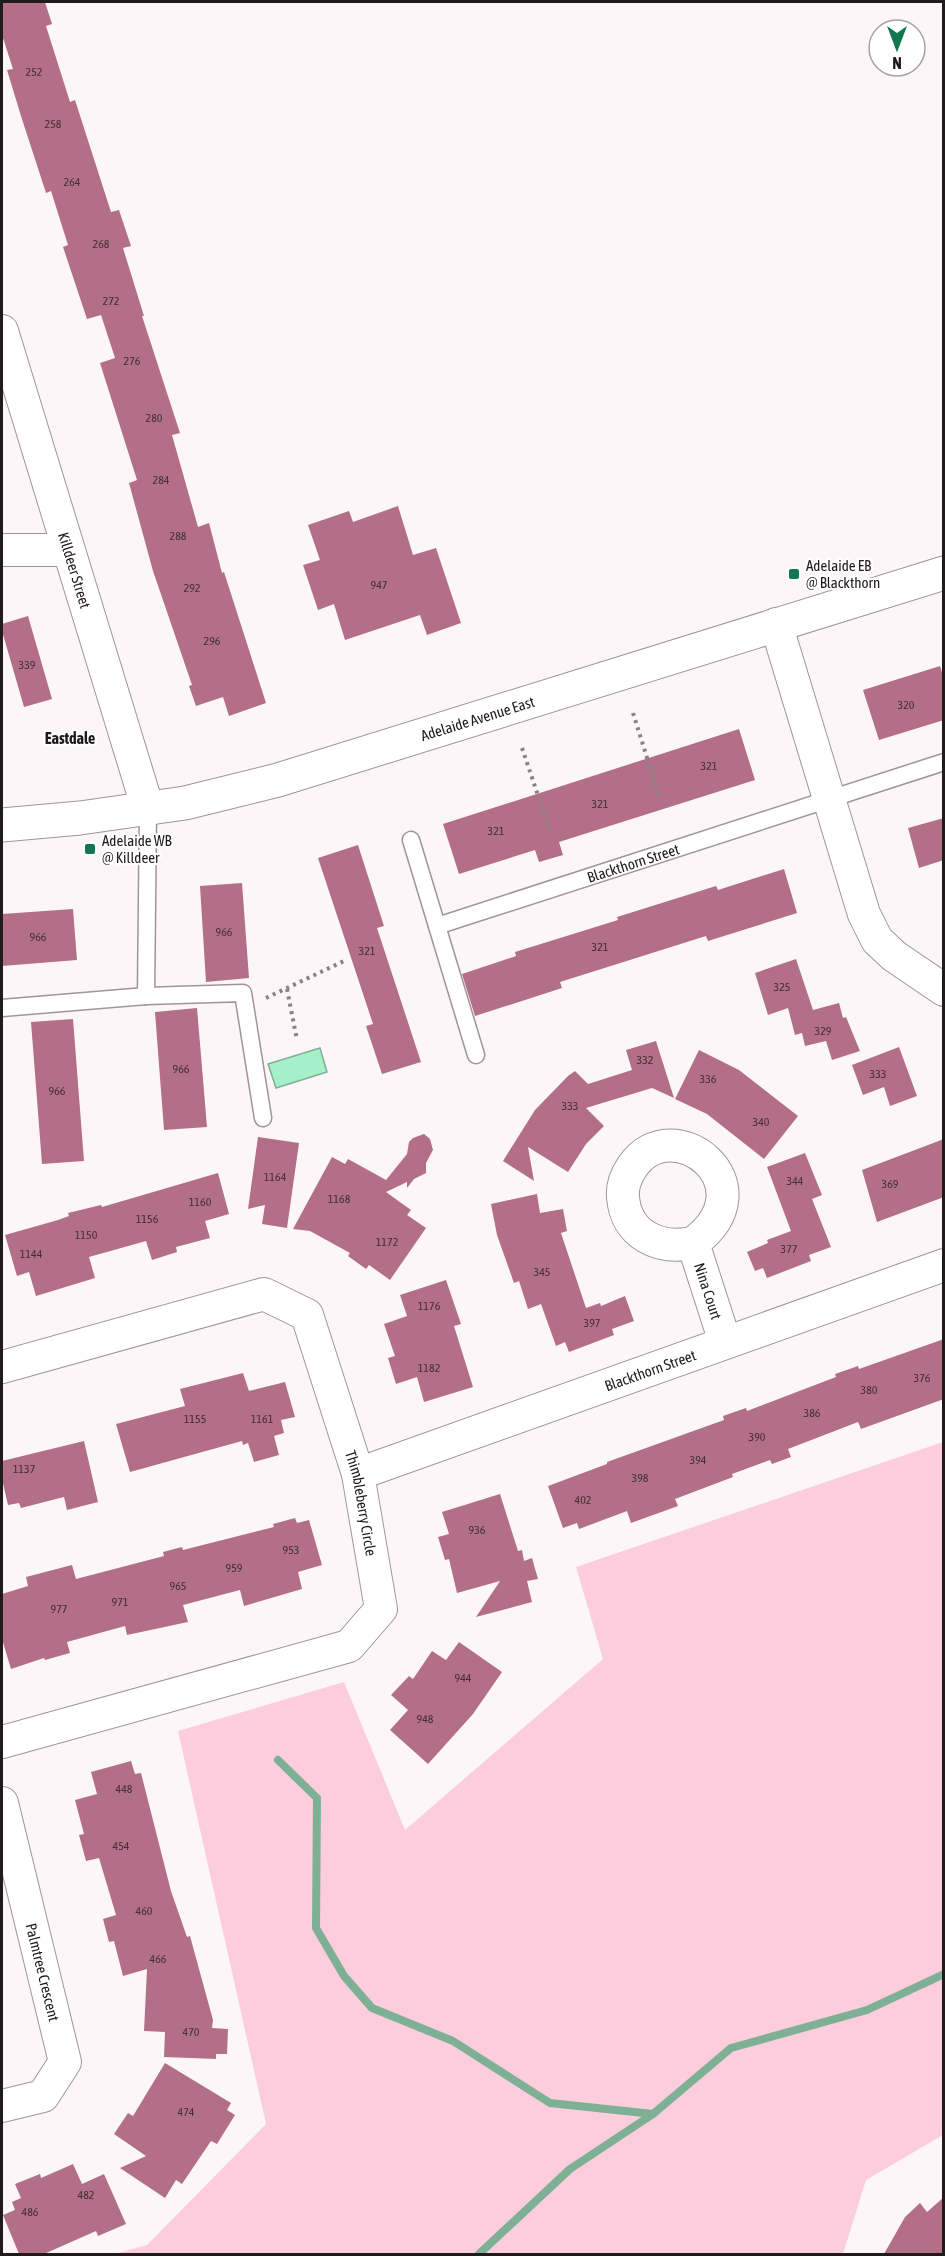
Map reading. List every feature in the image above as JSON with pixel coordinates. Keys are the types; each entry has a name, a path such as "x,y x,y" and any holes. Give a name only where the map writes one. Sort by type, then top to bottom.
{"main road":[{"name":"Adelaide Avenue East","path":"2,825 185,803 278,780 944,573"}],"street":[{"name":"Killdeer Street","path":"2,331 148,809"},
{"path":"2,550 68,550"},
{"path":"776,624 864,914 877,940 894,957 944,990"},
{"name":"Nina Court","path":"693,1242 725,1342"},
{"name":"Blackthorn Street","path":"358,1474 944,1265"},
{"name":"Thimbleberry Circle","path":"2,1367 264,1294 307,1315 358,1474 381,1609 349,1646 2,1742"},
{"name":"Palmtree Crescent","path":"2,1803 65,2062 43,2096 2,2106"}],"lane":[{"name":"Blackthorn Street","path":"437,926 944,762"},
{"path":"146,996 148,809"},
{"path":"411,840 476,1055"},
{"path":"2,1008 146,996 243,993 263,1118"}],"path":[{"path":"633,713 659,796"},
{"path":"522,748 550,831"},
{"path":"244,1006 287,989 344,961"},
{"path":"287,989 297,1040"}],"shaded area":[{"path":"320,1048 327,1072 276,1088 268,1064"},
{"path":"943,1442 943,2135 866,2180 843,2254 114,2254 147,2245 266,2124 178,1731 344,1682 405,1830 603,1659 576,1567"}],"building":[{"path":"2,2 45,2 52,24 46,26 70,102 75,100 111,212 119,210 131,246 123,248 144,316 142,316 180,433 172,435 198,527 209,523 222,573 224,572 266,703 229,716 223,697 196,706 189,686 192,685 153,571 129,483 137,480 100,363 115,358 101,315 87,319 63,247 68,245 51,191 46,193 21,116 7,70 13,69 2,35"},
{"path":"398,506 413,555 436,548 461,623 427,635 420,615 345,640 334,604 318,610 303,565 320,560 308,525 349,511 353,522"},
{"path":"28,616 52,699 24,707 2,624"},
{"path":"940,666 944,679 944,720 879,740 863,690"},
{"path":"739,729 755,780 559,842 563,855 539,862 535,850 459,874 443,824"},
{"path":"944,818 944,860 919,868 908,828"},
{"path":"358,845 384,926 377,928 421,1062 382,1074 366,1026 373,1024 318,858"},
{"path":"784,869 797,913 708,941 706,936 560,982 562,988 475,1016 462,974 516,956 515,952 618,920 617,917 716,886 718,890"},
{"path":"242,883 249,978 206,982 200,886"},
{"path":"73,909 77,960 2,966 2,914"},
{"path":"796,959 813,1010 839,1003 843,1018 846,1017 860,1051 832,1060 826,1041 805,1046 802,1033 795,1035 788,1008 768,1015 755,973"},
{"path":"197,1008 207,1127 164,1130 155,1012"},
{"path":"73,1019 84,1161 42,1164 31,1022"},
{"path":"656,1041 674,1098 652,1088 586,1108 604,1126 586,1144 568,1172 528,1147 534,1181 503,1161 535,1110 568,1076 575,1071 588,1084 632,1070 626,1050"},
{"path":"899,1047 917,1096 890,1106 884,1087 863,1095 852,1065"},
{"path":"699,1050 739,1070 798,1116 764,1159 707,1114 675,1099"},
{"path":"424,1134 430,1139 433,1150 426,1163 426,1173 414,1179 407,1188 407,1182 386,1192 411,1210 407,1215 426,1228 390,1280 369,1265 366,1269 348,1256 350,1253 310,1231 293,1229 332,1157 345,1164 348,1159 386,1180 407,1154 409,1142"},
{"path":"258,1137 299,1143 287,1228 262,1224 265,1205 248,1209"},
{"path":"944,1139 944,1197 877,1222 862,1170"},
{"path":"805,1153 822,1195 812,1199 831,1247 809,1255 811,1261 767,1278 763,1268 755,1271 747,1252 768,1243 767,1240 791,1231 767,1167"},
{"path":"218,1173 229,1214 205,1221 210,1238 176,1247 177,1252 152,1260 146,1241 89,1257 95,1278 36,1296 29,1272 17,1276 5,1235 58,1220 69,1216 68,1213 101,1205 102,1207"},
{"path":"537,1194 540,1213 563,1209 567,1231 561,1233 586,1308 600,1303 601,1306 625,1296 634,1321 612,1329 614,1335 569,1352 565,1342 556,1346 541,1304 528,1309 519,1281 514,1283 497,1235 491,1204"},
{"path":"446,1280 461,1324 454,1326 473,1387 424,1402 417,1377 396,1384 388,1358 395,1356 384,1324 407,1316 400,1295"},
{"path":"944,1339 944,1399 861,1429 858,1422 788,1449 791,1457 772,1464 770,1460 732,1474 733,1477 675,1499 678,1506 631,1523 627,1511 579,1529 577,1523 563,1528 548,1486 724,1420 723,1416 746,1408 747,1411 836,1377 835,1374 858,1366 859,1369"},
{"path":"243,1373 249,1391 285,1382 295,1417 281,1420 284,1433 274,1436 279,1455 254,1462 248,1443 243,1445 242,1441 130,1472 116,1424 185,1406 180,1389"},
{"path":"84,1441 98,1502 67,1510 64,1497 21,1508 19,1503 8,1505 2,1479 2,1461"},
{"path":"500,1494 518,1551 522,1550 524,1561 532,1558 538,1579 527,1581 532,1602 476,1617 500,1581 457,1593 449,1559 445,1560 438,1537 449,1534 442,1512"},
{"path":"295,1518 297,1523 309,1520 322,1565 298,1572 302,1589 244,1606 240,1590 183,1605 188,1622 127,1635 125,1626 67,1642 70,1653 45,1660 44,1658 11,1669 2,1639 2,1594 28,1586 26,1577 72,1565 76,1579 164,1556 163,1552 182,1547 183,1550 274,1527 273,1524"},
{"path":"459,1642 502,1672 473,1714 428,1764 390,1730 408,1710 391,1695 409,1676 413,1679 432,1651 446,1660"},
{"path":"131,1761 135,1774 141,1773 171,1891 187,1937 190,1936 213,2020 212,2028 228,2029 227,2054 216,2054 216,2059 164,2057 165,2032 144,2031 147,1969 123,1976 114,1941 109,1942 103,1919 116,1915 99,1858 86,1861 79,1835 84,1834 75,1800 97,1794 91,1772"},
{"path":"165,2063 231,2103 227,2110 235,2115 217,2144 211,2141 182,2184 176,2180 165,2198 120,2168 146,2156 114,2134 128,2113 133,2116"},
{"path":"73,2164 82,2184 104,2174 126,2224 98,2236 96,2231 44,2254 19,2254 3,2215 15,2210 12,2202 21,2198 15,2184 40,2174 41,2178"},
{"path":"944,2197 944,2254 884,2254 905,2217 920,2203 927,2212"}],"waterway":[{"path":"278,1760 317,1798 316,1928 344,1976 372,2008 453,2041 550,2103 653,2114"},
{"path":"479,2254 570,2169 653,2114 731,2048 867,2010 944,1974"}],"place":[{"name":"Adelaide EB @ Blackthorn","path":"794,574"},
{"name":"Adelaide WB @ Killdeer","path":"90,849"}],"district":[{"name":"Eastdale","path":"70,738"}]}
